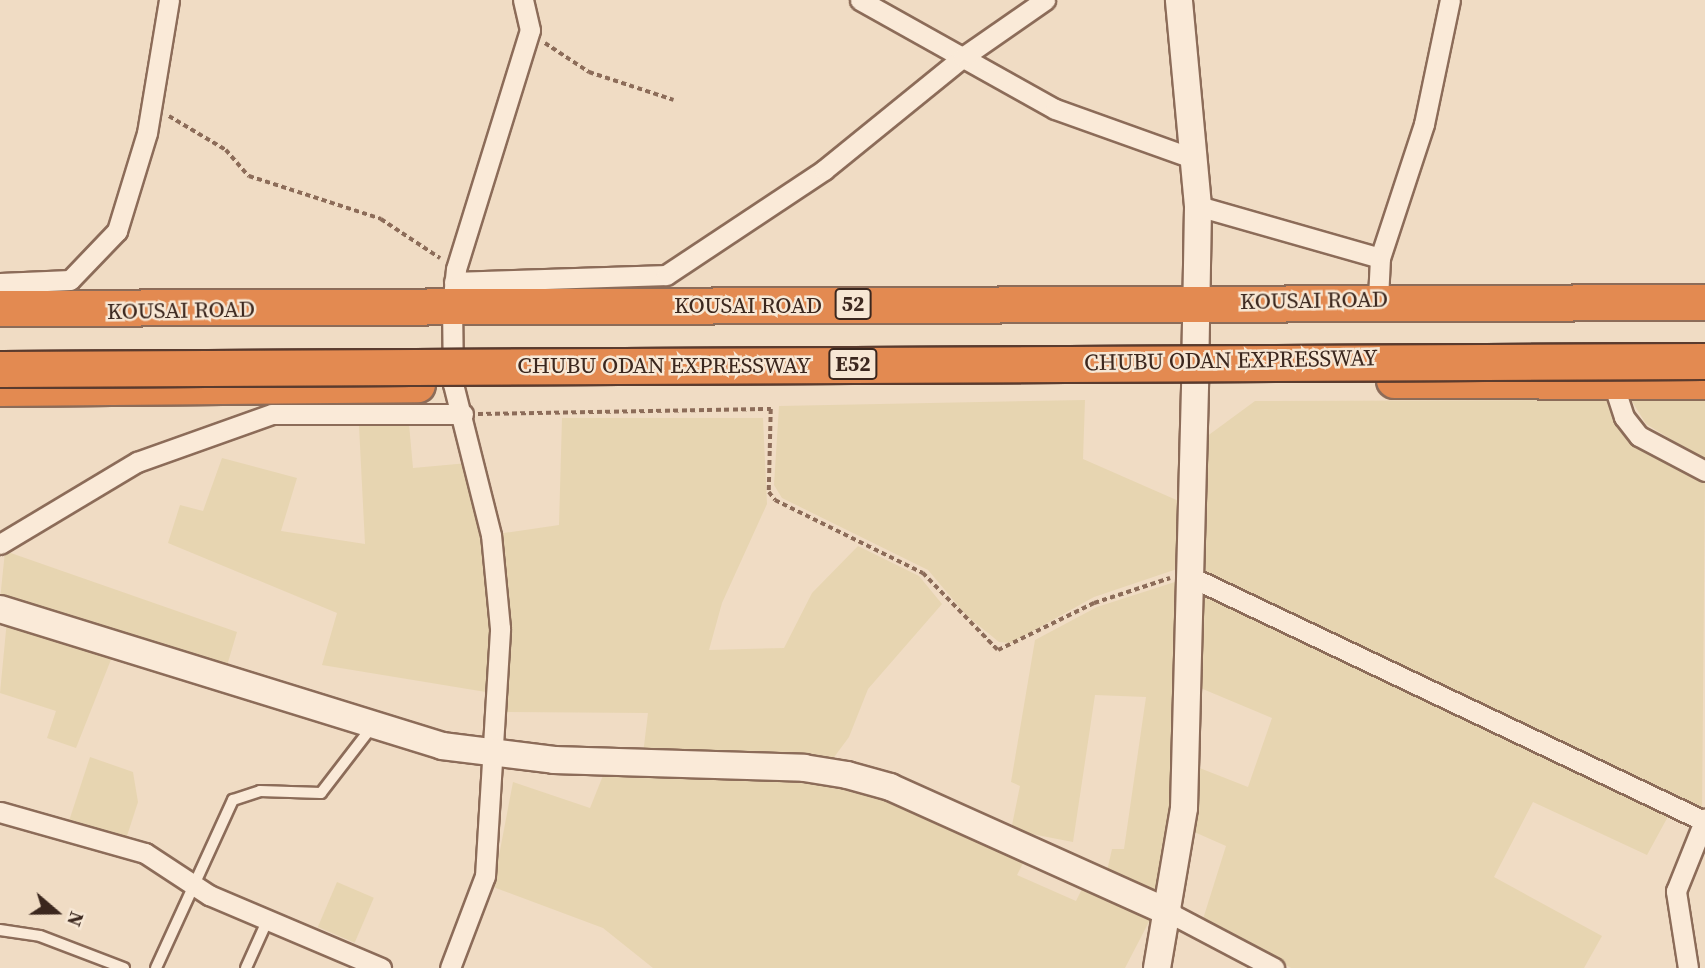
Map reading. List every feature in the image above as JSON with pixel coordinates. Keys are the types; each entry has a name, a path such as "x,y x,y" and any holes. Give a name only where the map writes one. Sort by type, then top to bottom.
{"highway":[{"name":"KOUSAI ROAD","path":"0,308 454,286 1196,302 1378,299 1705,302"},
{"name":"CHUBU ODAN EXPRESSWAY","path":"0,355 1705,348"},
{"name":"CHUBU ODAN EXPRESSWAY","path":"0,369 1705,361"},
{"path":"0,388 458,399 1195,380 1705,381"}],"street":[{"path":"0,283 69,280 117,231 152,106 169,0"},
{"path":"450,968 485,876 500,628 491,535 458,399 454,286 530,30 523,0"},
{"path":"860,0 1055,109 1195,159"},
{"path":"454,286 666,275 824,170 962,57 1045,0"},
{"path":"1157,968 1184,808 1195,380 1198,206 1179,0"},
{"path":"1378,299 1380,258 1424,124 1450,0"},
{"path":"1198,206 1380,258"},
{"path":"1612,380 1624,417 1639,436 1705,471"},
{"path":"0,544 137,462 272,414 458,399"},
{"path":"1189,576 1704,820 1676,891 1688,968"},
{"path":"0,609 371,728 491,755 804,768 847,775 890,788 1168,912 1274,968"},
{"path":"0,812 145,853 193,884 381,968"}],"lane":[{"path":"156,968 192,899 193,884 233,800 260,791 321,793 371,728"},
{"path":"246,968 268,918"},
{"path":"0,930 40,936 124,968"}],"path":[{"path":"530,30 589,72 674,100"},
{"path":"152,106 226,150 249,176 381,219 454,286"},
{"path":"458,399 771,409 769,492 775,500 923,573 998,650 1094,603 1189,576"}],"shaded area":[{"path":"1630,398 1705,398 1705,460 1646,424"},
{"path":"1085,400 1083,459 1181,502 1180,568 1094,597 1011,643 999,642 967,616 928,570 782,498 774,485 779,406"},
{"path":"1608,400 1624,428 1705,476 1702,812 1202,573 1206,437 1255,401"},
{"path":"562,418 763,418 767,504 722,603 709,650 784,648 812,593 858,546 919,576 942,604 868,689 849,737 829,764 643,754 648,713 502,712 497,534 559,525"},
{"path":"409,424 413,468 468,463 485,537 492,693 322,665 337,613 168,543 180,505 203,511 222,458 297,478 281,531 365,544 359,426"},
{"path":"5,551 237,632 226,669 21,601 0,600"},
{"path":"1181,580 1174,829 1164,887 1155,892 1107,871 1112,849 1124,849 1146,697 1095,695 1073,842 1011,830 1020,786 1011,782 1035,640 1097,607"},
{"path":"1199,589 1671,811 1647,855 1533,802 1494,877 1602,936 1584,968 1291,968 1203,919 1226,846 1192,831 1197,767 1248,787 1272,718 1198,687"},
{"path":"7,620 114,652 76,748 47,738 56,711 0,693"},
{"path":"90,757 133,772 138,802 126,839 69,821"},
{"path":"604,773 809,781 889,798 1025,859 1017,875 1076,901 1085,883 1153,914 1125,968 653,968 603,928 493,887 513,782 590,808"},
{"path":"337,882 374,898 355,943 318,927"}]}
